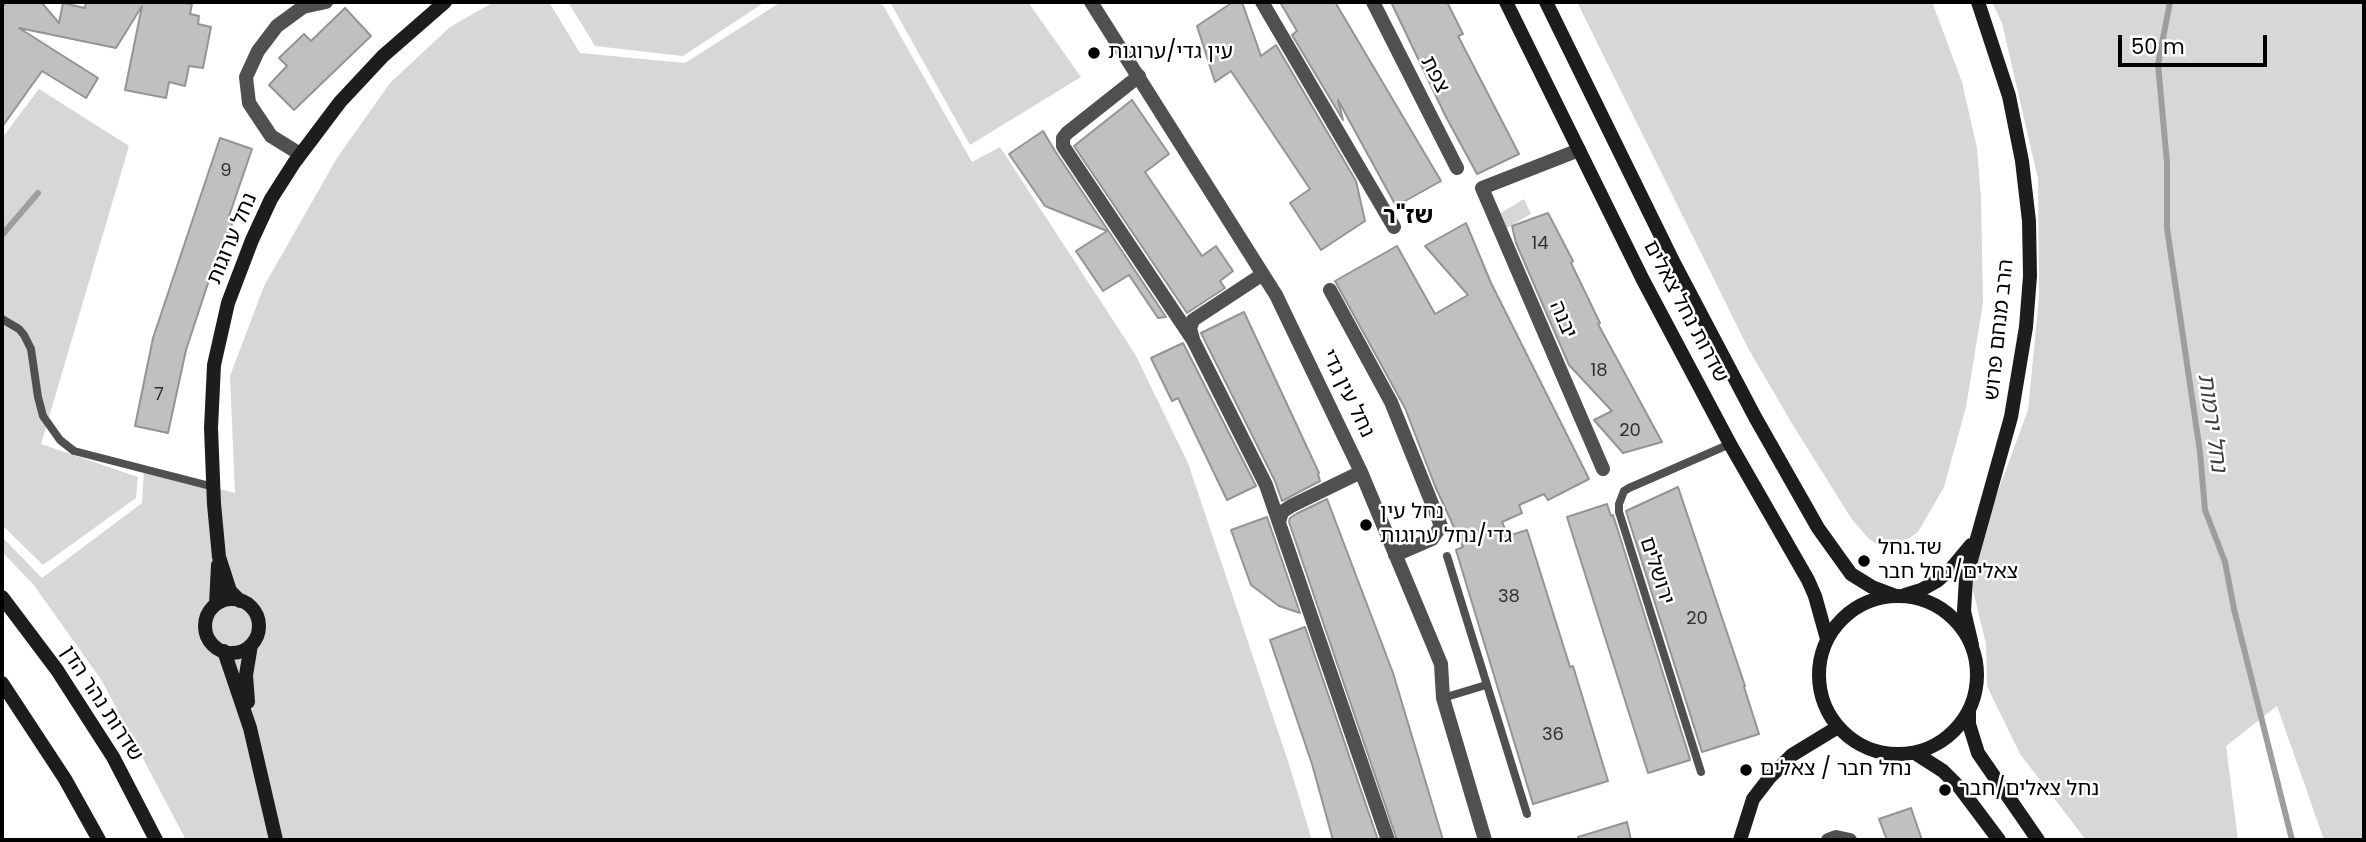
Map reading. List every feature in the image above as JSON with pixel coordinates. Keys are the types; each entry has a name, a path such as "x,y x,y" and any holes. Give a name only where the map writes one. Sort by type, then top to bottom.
{"main road":[{"name":"נחל ערוגות","path":"240,601 230,591 219,557 211,428 214,365 228,303 271,199 300,154 340,102 383,56 445,2"},
{"name":"שדרות נחל צאלים","path":"1506,2 1643,279 1730,444 1808,580 1827,639"},
{"name":"שדרות נחל צאלים","path":"1546,2 1681,275 1755,417 1818,528 1851,573 1872,587 1899,596"},
{"name":"הרב מנחם פרוש","path":"1972,645 1965,621 1964,589 2011,418 2026,327 2030,276 2029,221 2022,161 2009,96 1978,2"},
{"name":"הרב מנחם פרוש","path":"1899,596 1921,590 1944,576 1976,538"},
{"name":"נחל ערוגות","path":"216,604 219,557"},
{"path":"1899,596 1925,600 1944,611 1960,626 1972,645 1977,678 1969,711 1947,738 1915,752 1892,754 1872,750 1853,740 1838,727 1825,707 1819,685 1820,661 1827,639 1851,611 1874,599 1899,596"},
{"name":"שדרות נהר הדן","path":"2,597 57,670 113,757 156,840"},
{"path":"250,728 246,676 258,622 251,607 240,601 228,600 216,604 208,614 205,630 213,645 224,652 236,653 251,645"},
{"path":"224,652 250,728 276,840"},
{"path":"2,682 65,779 99,840"},
{"path":"1969,711 1969,724 1978,753 2038,840"},
{"path":"1740,840 1753,799 1770,777 1792,755 1838,727"},
{"path":"1915,752 1943,771 1960,788 1999,840"}],"street":[{"path":"300,154 271,136 249,103 246,76 258,51 277,26 303,7 326,2"},
{"name":"נחל עין גדי","path":"1091,2 1276,295 1362,472 1441,664 1443,698 1485,840"},
{"path":"1262,2 1394,227"},
{"name":"צפת","path":"1373,2 1457,168"},
{"path":"1139,76 1067,133 1063,138 1063,146 1193,340 1266,485 1388,840"},
{"name":"יבנה","path":"1579,150 1482,188 1603,469"},
{"path":"1193,340 1190,328 1193,320 1263,274"},
{"path":"1330,290 1391,402 1441,526 1432,539 1395,555"},
{"path":"1279,522 1282,512 1291,506 1362,472"},
{"path":"1828,840 1836,837 1850,840"}],"lane":[{"path":"2,319 19,329 31,349 43,416 60,440 74,451 214,486"},
{"name":"ירושלים","path":"1701,772 1619,512 1619,504 1624,491 1629,488 1730,444"},
{"path":"1447,556 1527,814"},
{"path":"1443,698 1486,685"}],"shaded area":[{"path":"494,2 549,2 580,53 685,63 781,2 870,2 883,5 972,162 1000,147 1135,354 1188,463 1312,840 186,840 102,681 33,584 2,552 2,537 42,578 142,503 144,470 235,493 230,376 264,286 337,158 390,83 450,27"},
{"path":"568,2 765,2 683,56 595,46"},
{"path":"890,2 1028,2 1081,77 970,145"},
{"path":"1577,2 1932,2 1962,82 1977,148 1983,303 1966,407 1944,487 1918,532 1899,545 1891,548 1880,546 1869,539 1851,518 1791,422 1748,348"},
{"path":"1992,2 2364,2 2364,840 2324,840 2277,706 2226,746 2238,840 2086,840 2020,754 1987,686 1986,644 1971,582 1981,537 2028,410 2039,297 2038,179 2002,23"},
{"path":"39,89 129,146 41,444 138,477 136,498 43,565 2,525 2,138"},
{"path":"1524,199 1531,214 1505,229 1499,214"}],"building":[{"path":"7,2 41,2 59,23 63,3 85,8 86,2 192,4 190,14 199,16 198,24 211,27 203,68 189,66 185,86 169,82 166,98 125,90 142,6 116,48 19,28 98,78 86,98 42,71 2,127 2,7"},
{"path":"1233,2 1242,2 1261,56 1276,45 1356,181 1365,221 1321,250 1290,203 1310,189 1231,71 1215,82 1197,26"},
{"path":"1280,2 1335,2 1441,181 1396,206 1338,100 1343,120 1292,35 1297,31"},
{"path":"1391,2 1447,2 1463,34 1458,36 1519,154 1477,174 1445,115"},
{"path":"345,8 371,36 294,110 269,85 287,66 279,58 304,34 311,41"},
{"path":"1132,100 1169,154 1145,172 1202,256 1216,246 1233,271 1220,281 1225,288 1187,313 1074,146"},
{"path":"1043,131 1166,317 1158,318 1129,275 1103,291 1076,251 1107,231 1045,206 1009,154"},
{"path":"220,138 252,149 228,219 233,221 215,275 211,274 186,350 168,433 135,426 153,338"},
{"path":"1548,213 1573,261 1571,263 1600,323 1598,324 1662,442 1623,453 1594,420 1612,411 1569,365 1516,243 1512,226"},
{"path":"1466,223 1491,283 1589,479 1548,500 1544,494 1519,505 1522,513 1502,522 1508,536 1527,530 1608,781 1533,804 1456,550 1463,547 1435,486 1405,408 1335,281 1397,246 1435,314 1468,295 1425,246"},
{"path":"1244,312 1319,473 1320,481 1282,501 1275,481 1201,333"},
{"path":"1183,343 1256,486 1227,500 1178,398 1172,401 1151,358"},
{"path":"1678,487 1759,734 1702,752 1626,511"},
{"path":"1327,499 1393,673 1443,840 1397,840 1289,522 1296,514"},
{"path":"1607,504 1611,516 1613,515 1690,760 1648,773 1567,517"},
{"path":"1267,517 1300,613 1279,606 1251,585 1231,530"},
{"path":"1305,627 1378,840 1333,840 1312,764 1270,640"},
{"path":"1911,808 1922,840 1887,840 1879,819"},
{"path":"1627,822 1631,840 1579,840 1578,837"}],"waterway":[{"name":"נחל ירמות","path":"2170,2 2158,64 2167,163 2167,228 2200,452 2205,510 2225,562 2234,609 2292,840"},
{"path":"2,235 38,193"}],"place":[{"name":"עין גדי/ערוגות","path":"1094,53"},
{"name":"נחל עין גדי/נחל ערוגות","path":"1366,525"},
{"name":"שד.נחל צאלים/נחל חבר","path":"1864,561"},
{"name":"נחל חבר / צאלים","path":"1746,770"},
{"name":"נחל צאלים/חבר","path":"1945,790"}],"district":[{"name":"שז\"ר","path":"1408,217"}]}
